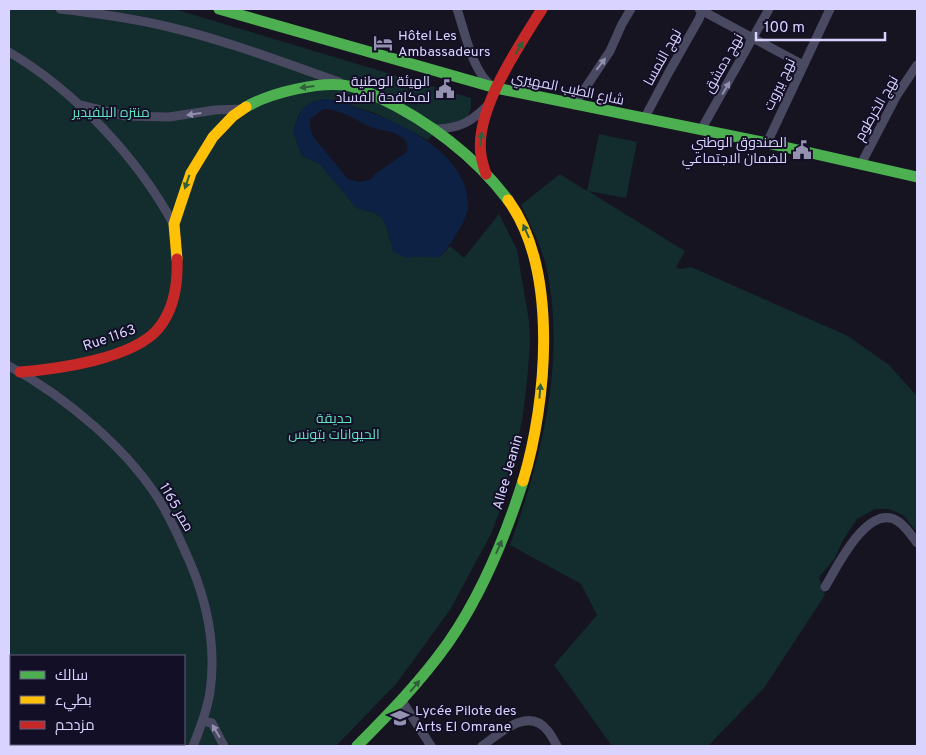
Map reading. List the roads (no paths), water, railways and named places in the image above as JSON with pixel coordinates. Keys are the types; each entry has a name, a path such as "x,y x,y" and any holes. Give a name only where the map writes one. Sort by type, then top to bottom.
{"street":[{"path":"60,9 103,14 166,26 231,44 346,85"},
{"name":"شارع الطيب المهيري","path":"218,9 496,88 702,130 917,177"},
{"path":"457,9 480,72 496,88"},
{"path":"486,174 481,162 480,141 488,104 542,9"},
{"path":"574,105 610,51 631,9"},
{"path":"702,9 803,65"},
{"name":"نهج النمسا","path":"644,119 691,35 702,9"},
{"name":"نهج دمشق","path":"702,130 769,9"},
{"name":"نهج بيروت","path":"767,144 830,9"},
{"path":"9,52 39,72 78,104 98,124 154,190 174,225"},
{"name":"نهج الخرطوم","path":"861,164 897,95 917,65"},
{"path":"78,104 126,116 169,117 215,110 242,109 285,91 304,87 346,85"},
{"name":"Allee Jeanin","path":"346,85 383,99 415,115 436,129 486,174 504,194 524,226 532,246 538,268 543,322 541,387 538,411 519,493 502,540 480,589 446,646 402,700 357,746"},
{"path":"436,129 464,124 477,116 488,104"},
{"path":"174,225 186,181 193,166 214,136 242,109"},
{"name":"Rue 1163","path":"20,372 98,359 135,346 146,340 158,329 170,307 177,277 174,225"},
{"name":"ممر 1165","path":"9,366 75,411 110,441 149,486 163,507 196,575 207,614 212,663 210,692 194,746"},
{"path":"825,587 855,540 865,527 873,521 880,518 889,518 899,522 917,543"},
{"path":"402,700 431,746"},
{"path":"202,721 212,723 224,746"},
{"path":"482,746 512,724 528,721 541,724 557,746"}],"water":[{"path":"327,99 340,102 394,122 430,143 446,157 458,172 466,188 467,212 457,233 440,257 406,258 393,251 383,219 375,213 357,208 319,163 302,156 293,132 304,108 312,102","holes":["323,109 338,111 374,128 400,136 407,143 407,152 375,174 370,180 360,182 348,179 314,138 310,128 310,119"]}],"place":[{"name":"Hôtel Les Ambassadeurs","path":"383,43"},
{"name":"الهيئة الوطنية لمكافحة الفساد","path":"445,89"},
{"name":"الصندوق الوطني للضمان الاجتماعي","path":"802,150"},
{"name":"Lycée Pilote des Arts El Omrane","path":"400,718"}],"park label":[{"name":"منتزه البلفيدير","path":"111,112"},
{"name":"حديقة الحيوانات بتونس","path":"334,426"}]}
